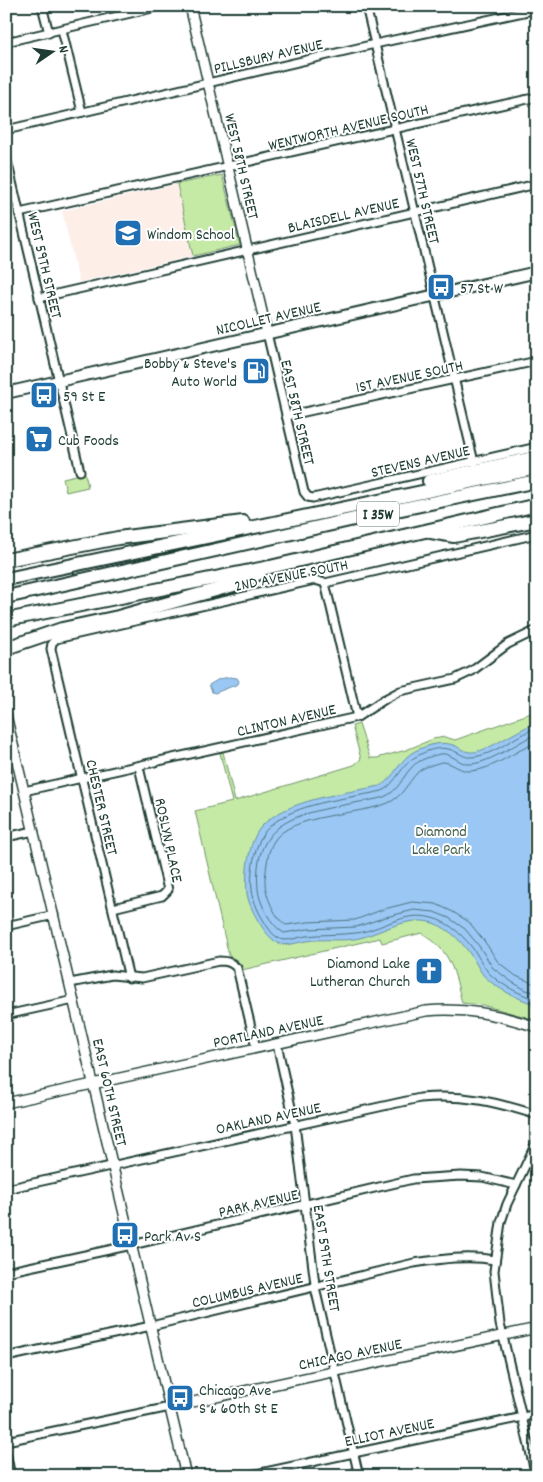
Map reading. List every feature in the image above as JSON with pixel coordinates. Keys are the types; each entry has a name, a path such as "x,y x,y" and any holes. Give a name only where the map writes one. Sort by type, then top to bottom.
{"highway":[{"path":"347,508 358,499 369,494 537,457"},
{"path":"6,579 537,468"},
{"name":"I 35W","path":"6,597 372,515 537,481"},
{"name":"I 35W","path":"6,620 270,567 537,505"},
{"path":"6,560 118,538 267,519 280,522"},
{"path":"426,531 454,536 537,520"},
{"path":"6,648 62,629 118,617 241,583 270,567"}],"main road":[{"name":"NICOLLET AVENUE","path":"6,393 537,272"}],"street":[{"path":"42,6 49,33"},
{"path":"6,42 161,6"},
{"name":"WEST 58TH STREET","path":"190,6 267,333"},
{"name":"WEST 57TH STREET","path":"366,6 474,462"},
{"name":"PILLSBURY AVENUE","path":"6,130 375,44 537,9"},
{"path":"62,30 82,112"},
{"name":"WENTWORTH AVENUE SOUTH","path":"20,213 537,97"},
{"name":"WEST 59TH STREET","path":"6,156 59,381"},
{"name":"BLAISDELL AVENUE","path":"39,298 537,184"},
{"name":"EAST 58TH STREET","path":"267,333 304,492 308,497"},
{"name":"1ST AVENUE SOUTH","path":"286,416 537,361"},
{"path":"59,381 80,471"},
{"name":"STEVENS AVENUE","path":"308,497 313,498 537,447"},
{"name":"2ND AVENUE SOUTH","path":"52,643 56,639 315,580 325,583 537,534"},
{"path":"325,583 357,717"},
{"name":"CLINTON AVENUE","path":"24,791 139,767 357,717 400,691 455,679 472,671 508,644 537,630"},
{"name":"CHESTER STREET","path":"52,643 50,650 129,978"},
{"name":"EAST 60TH STREET","path":"6,715 10,748 24,791 34,831 186,1476"},
{"name":"ROSLYN PLACE","path":"113,908 162,896 168,890 139,767"},
{"path":"6,837 34,831"},
{"path":"6,926 54,915"},
{"path":"70,983 112,975 142,978 227,960 232,963 239,975 256,1048"},
{"path":"6,1015 74,1000"},
{"name":"PORTLAND AVENUE","path":"6,1103 426,1010 475,1011 537,1027"},
{"name":"EAST 59TH STREET","path":"276,1044 295,1125 316,1287 359,1476"},
{"name":"OAKLAND AVENUE","path":"6,1189 420,1098 446,1096 473,1098 496,1102 537,1115"},
{"path":"536,1476 502,1336 495,1292 495,1260 501,1222 537,1141"},
{"name":"PARK AVENUE","path":"6,1272 132,1246 413,1179 461,1176 482,1177 516,1185"},
{"name":"COLUMBUS AVENUE","path":"6,1357 151,1326 434,1260 474,1257 495,1260"},
{"name":"CHICAGO AVENUE","path":"170,1407 537,1328"},
{"path":"6,1441 170,1407"},
{"name":"ELLIOT AVENUE","path":"246,1476 537,1414"},
{"path":"6,1452 11,1476"}],"shaded area":[{"name":"Windom School","path":"177,184 193,256 79,282 62,211"}],"green space":[{"path":"222,175 240,245 193,256 177,184"},
{"path":"85,473 88,487 66,492 63,478"},
{"name":"Diamond Lake Park","path":"537,711 537,1020 482,1005 462,1003 454,972 446,955 440,947 422,933 382,943 380,938 242,970 237,960 229,956 195,811 232,802 220,753 223,752 235,801 354,765 361,759 352,726 359,724 370,758 377,758 406,750 433,739 445,737 455,740"}],"water":[{"path":"237,678 238,684 215,693 212,692 209,685 219,679"},
{"name":"Diamond Lake Park","path":"537,723 537,1005 509,994 496,986 484,976 470,954 456,938 446,929 433,923 414,921 396,925 360,938 313,940 285,945 273,940 263,928 248,899 246,885 247,868 253,841 261,827 271,818 284,810 316,799 380,786 390,778 410,754 425,747 446,743 462,750 477,752"}],"place":[{"name":"Windom School","path":"128,233"},
{"name":"57 St W","path":"441,287"},
{"name":"Bobby & Steve's Auto World","path":"256,371"},
{"name":"59 St E","path":"44,395"},
{"name":"Cub Foods","path":"39,439"},
{"name":"Diamond Lake Lutheran Church","path":"429,971"},
{"name":"Park Av S","path":"125,1235"},
{"name":"Chicago Ave S & 60th St E","path":"180,1398"}]}
